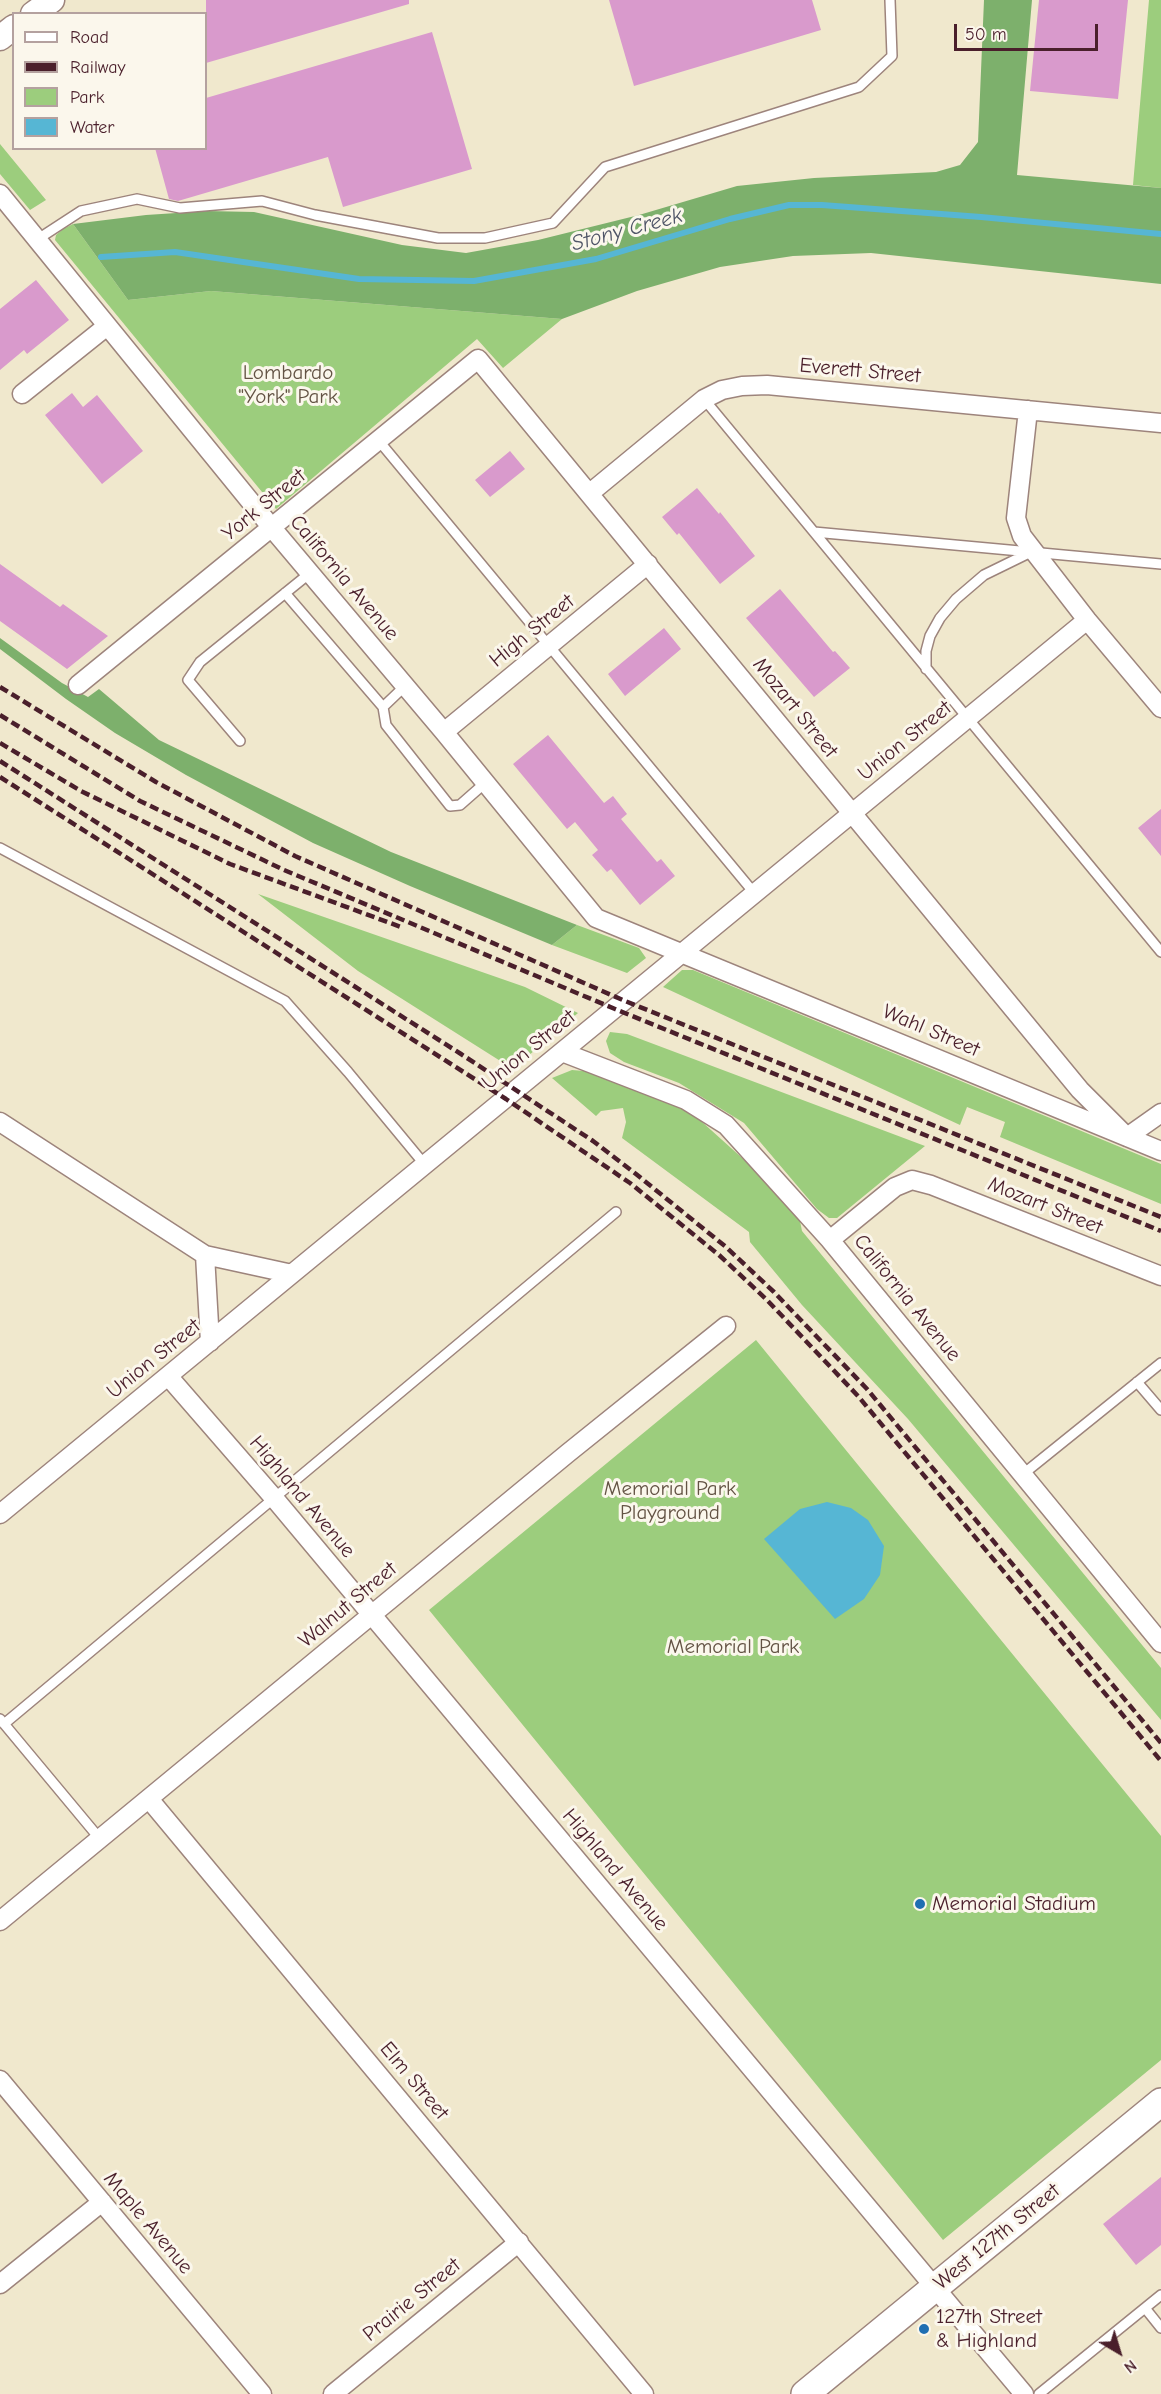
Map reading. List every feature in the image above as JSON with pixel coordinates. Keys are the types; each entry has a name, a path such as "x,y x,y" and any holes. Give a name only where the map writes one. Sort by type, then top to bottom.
{"main road":[{"name":"West 127th Street","path":"805,2394 1160,2106"}],"street":[{"path":"36,12 52,0"},
{"path":"0,38 12,29"},
{"name":"California Avenue","path":"0,194 272,528 444,732 596,918 684,952"},
{"path":"22,394 107,326"},
{"name":"York Street","path":"78,685 478,359"},
{"name":"Mozart Street","path":"478,359 1080,1090 1127,1137"},
{"name":"Everett Street","path":"590,493 704,399 722,390 742,386 767,385 1161,423"},
{"path":"1028,410 1016,518 1022,536 1087,620 1161,708"},
{"name":"High Street","path":"444,732 648,564"},
{"name":"Union Street","path":"0,1514 1087,620"},
{"name":"Wahl Street","path":"684,952 1161,1151"},
{"name":"California Avenue","path":"562,1052 686,1100 726,1125 830,1240 1161,1643"},
{"path":"1127,1137 1161,1113"},
{"path":"0,1122 206,1255 292,1274"},
{"name":"Mozart Street","path":"830,1240 895,1187 912,1180 931,1185 1161,1276"},
{"path":"206,1255 210,1342"},
{"name":"Walnut Street","path":"0,1921 568,1453 726,1326"},
{"name":"Highland Avenue","path":"168,1376 274,1498 1024,2394"},
{"name":"Elm Street","path":"149,1799 644,2394"},
{"name":"Maple Avenue","path":"0,2080 262,2394"},
{"path":"0,2284 102,2202"},
{"name":"Prairie Street","path":"333,2394 519,2242"}],"lane":[{"path":"38,239 81,211 137,200 180,208 261,201 315,215 438,237 485,238 553,223 605,167 859,87 892,56 890,0"},
{"path":"704,399 1161,952"},
{"path":"379,441 755,894"},
{"path":"814,532 1161,564"},
{"path":"926,669 926,651 930,636 940,618 956,599 984,575 1033,551"},
{"path":"240,741 188,680 201,662 310,573"},
{"path":"285,593 382,707 386,725 450,806 460,805 485,783"},
{"path":"382,707 405,686"},
{"path":"0,848 285,1001 348,1072 425,1165"},
{"path":"100,1839 2,1721 274,1498 616,1212"},
{"path":"1022,1475 1161,1363"},
{"path":"1137,1382 1161,1410"},
{"path":"1039,2394 1161,2295"},
{"path":"1145,2308 1161,2328"}],"green space":[{"path":"984,0 1032,0 1017,175 1161,188 1161,284 871,253 793,256 720,267 637,291 562,319 211,291 128,300 73,224 146,215 207,211 254,212 402,245 466,253 538,240 639,215 737,186 814,178 936,172 960,165 978,142"},
{"path":"1149,0 1161,0 1161,188 1133,185"},
{"path":"0,144 46,200 30,210 0,174"},
{"name":"Lombardo \"York\" Park","path":"73,224 128,300 211,291 562,319 503,368 477,339 276,509 55,240 56,235"},
{"path":"0,638 62,683 88,697 99,689 159,740 391,852 577,925 552,945 313,843 186,775 115,733 0,649"},
{"path":"258,894 525,987 578,1013 513,1069 358,971"},
{"path":"577,925 639,948 646,958 627,973 552,945"},
{"path":"682,970 693,970 1161,1164 1161,1204 1000,1137 1005,1122 967,1107 960,1125 663,987"},
{"path":"610,1032 627,1034 925,1146 837,1218 829,1218 817,1209 744,1123 679,1083 624,1062 610,1053 606,1041"},
{"path":"572,1070 584,1071 672,1102 701,1121 751,1166 800,1221 802,1231 1161,1668 1161,1720 908,1419 802,1305 750,1242 749,1232 622,1138 626,1122 623,1108 601,1111 596,1116 552,1078"},
{"name":"Memorial Park","path":"756,1340 1161,1836 1161,2060 943,2240 429,1610"}],"water":[{"path":"827,1502 851,1508 868,1520 884,1546 880,1575 864,1599 835,1619 764,1539 800,1509"}],"building":[{"path":"206,0 409,0 409,4 207,63"},
{"path":"609,0 812,0 821,30 634,86"},
{"path":"1039,0 1128,0 1118,99 1030,91"},
{"path":"432,32 472,169 343,207 328,157 178,201 169,199 156,150 207,150 207,98"},
{"path":"36,280 69,320 27,354 24,350 0,370 0,309"},
{"path":"72,393 83,407 97,395 143,451 102,484 45,415"},
{"path":"510,451 525,469 490,497 475,480"},
{"path":"697,488 719,514 720,512 755,556 720,584 679,533 677,535 662,517"},
{"path":"0,564 60,607 63,604 108,636 67,669 0,621"},
{"path":"780,589 833,652 835,651 850,668 814,697 746,618"},
{"path":"664,628 681,649 625,696 608,674"},
{"path":"548,735 604,803 613,796 627,814 621,819 657,862 661,859 675,876 640,905 611,869 607,872 592,855 598,850 575,822 567,829 513,764"},
{"path":"1161,809 1161,856 1138,828"},
{"path":"1161,2177 1161,2245 1136,2265 1103,2224"}],"waterway":[{"name":"Stony Creek","path":"101,257 175,252 359,279 474,281 596,259 730,219 789,205 822,205 981,217 1161,234"}],"railway":[{"path":"0,687 156,782 295,856 625,1001 1161,1217"},
{"path":"0,715 140,801 284,870 615,1009 1161,1231"},
{"path":"0,743 81,791 230,864 401,927"},
{"path":"0,761 461,1054 593,1141 726,1247 774,1292 867,1389 1161,1743"},
{"path":"0,777 506,1099 630,1183 719,1255 766,1299 858,1396 1161,1761"}],"place":[{"name":"Memorial Stadium","path":"920,1904"},
{"name":"127th Street & Highland","path":"924,2329"}],"park label":[{"name":"Memorial Park Playground","path":"670,1501"}]}
